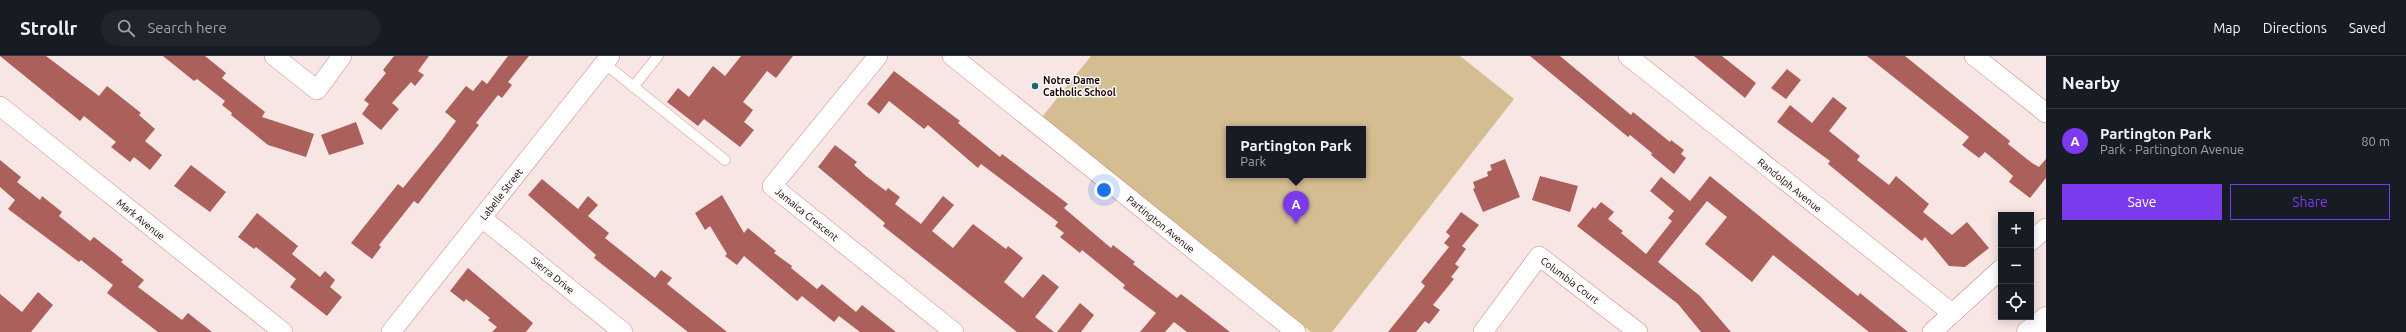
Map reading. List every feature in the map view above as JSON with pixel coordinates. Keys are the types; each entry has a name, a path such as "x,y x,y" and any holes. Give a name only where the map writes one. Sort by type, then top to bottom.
{"highway":[{"path":"2028,332 2046,318"}],"street":[{"path":"274,56 317,90 342,56"},
{"name":"Jamaica Crescent","path":"878,56 772,186 954,332"},
{"name":"Partington Avenue","path":"952,56 1296,332"},
{"name":"Randolph Avenue","path":"1628,56 1952,313"},
{"path":"1974,56 2046,113"},
{"name":"Labelle Street","path":"391,332 607,60"},
{"name":"Mark Avenue","path":"0,106 283,332"},
{"name":"Sierra Drive","path":"482,218 624,332"},
{"path":"2034,238 2046,228"},
{"name":"Columbia Court","path":"1483,332 1539,256 1638,332"},
{"path":"1932,332 1998,272"}],"lane":[{"path":"633,87 658,56"},
{"path":"607,60 633,87 725,160"}],"shaded area":[{"path":"1091,56 1460,56 1514,99 1332,332 1311,332 1042,117"}],"building":[{"path":"0,56 46,56 99,96 107,86 141,113 139,115 155,129 145,141 162,155 150,170 134,157 130,162 111,147 116,142 84,116 80,121"},
{"path":"163,56 205,56 226,73 222,78 265,112 262,117 314,134 306,157 268,145 231,115 232,113 222,105 225,101 197,79 194,81"},
{"path":"394,56 429,56 418,71 424,75 415,86 411,82 392,103 399,109 381,130 362,114 369,104 364,100 386,73 383,70"},
{"path":"508,56 529,56 508,82 512,85 502,98 498,95 476,123 479,125 418,204 414,201 379,245 381,247 372,259 351,243 398,184 403,188 456,121 445,112 466,86 473,91 482,80 487,84"},
{"path":"741,56 793,56 776,78 767,71 743,102 753,110 744,122 754,130 740,147 704,119 698,126 667,102 678,88 689,97 713,66 725,76"},
{"path":"1530,56 1560,56 1631,115 1633,112 1670,142 1671,140 1684,150 1681,154 1686,158 1674,174 1651,155 1652,153 1630,135 1628,137"},
{"path":"1694,56 1722,56 1756,83 1745,98"},
{"path":"1867,56 1905,56 2010,141 2008,144 2032,163 2039,167 2046,159 2046,178 2030,198 2009,182 2013,176 1985,152 1979,158 1962,145 1969,137"},
{"path":"1787,69 1801,80 1786,99 1771,88"},
{"path":"894,71 960,121 958,123 1000,157 1002,154 1068,204 1064,208 1111,248 1113,245 1135,262 1133,264 1177,298 1181,294 1230,332 1187,332 1174,322 1165,332 1140,332 1156,313 1123,288 1125,285 1082,250 1080,253 1060,237 1064,233 1055,226 1058,222 981,164 978,168 928,125 924,129 889,101 879,114 867,104"},
{"path":"1833,97 1847,108 1829,131 1860,156 1857,160 1889,185 1896,176 1929,204 1923,212 1952,235 1967,222 1989,248 1965,267 1949,266 1925,237 1922,241 1828,164 1830,161 1777,122 1790,105 1812,123"},
{"path":"356,122 364,144 329,155 321,135"},
{"path":"835,145 857,162 854,165 866,176 886,191 888,188 900,197 895,204 921,224 943,196 954,205 932,231 953,248 973,224 1006,249 1008,246 1023,258 1004,282 1023,298 1043,274 1059,287 1035,317 1054,332 1017,332 883,226 885,223 818,167"},
{"path":"1505,159 1520,197 1483,212 1473,189 1475,188 1473,182 1488,176 1487,172 1492,170 1490,165"},
{"path":"0,160 21,177 17,182 40,200 42,196 62,212 59,216 90,241 94,237 123,260 121,262 144,280 138,287 182,320 188,313 212,332 158,332 107,293 113,285 81,260 79,262 8,209 15,200 0,187"},
{"path":"191,165 226,192 210,212 174,186"},
{"path":"1540,176 1578,186 1570,212 1532,200"},
{"path":"1710,176 1858,296 1860,293 1908,332 1869,332 1773,255 1752,282 1705,244 1727,217 1707,201 1658,262 1700,296 1731,332 1701,332 1678,304 1577,226 1593,207 1595,209 1601,202 1614,212 1608,219 1623,231 1621,233 1646,254 1672,221 1668,218 1674,211 1650,191 1661,177 1690,201"},
{"path":"542,179 578,209 588,196 598,205 588,216 609,233 605,238 655,278 661,270 672,278 667,284 727,332 688,332 594,258 596,255 528,195"},
{"path":"722,195 744,233 748,228 776,251 774,253 792,266 791,268 817,289 822,284 856,312 862,305 896,332 860,332 839,316 834,322 802,296 797,301 744,256 737,265 725,256 727,254 710,226 705,230 695,213"},
{"path":"1461,212 1479,225 1462,246 1466,249 1455,264 1459,267 1451,277 1454,279 1433,305 1440,310 1429,324 1425,321 1416,332 1388,332 1425,286 1421,282 1449,247 1444,243 1450,236 1446,232"},
{"path":"257,213 298,246 292,254 320,277 325,271 335,280 330,287 342,297 327,316 290,287 296,279 256,247 254,249 238,237"},
{"path":"468,268 533,323 526,332 492,332 497,327 488,320 490,318 466,299 464,302 450,291"},
{"path":"38,292 53,305 31,332 0,332 0,294 22,312"},
{"path":"1080,303 1094,315 1081,332 1057,332"}],"place":[{"name":"Notre Dame Catholic School","path":"1035,86"},
{"name":"Partington Park","path":"1296,224"}]}
